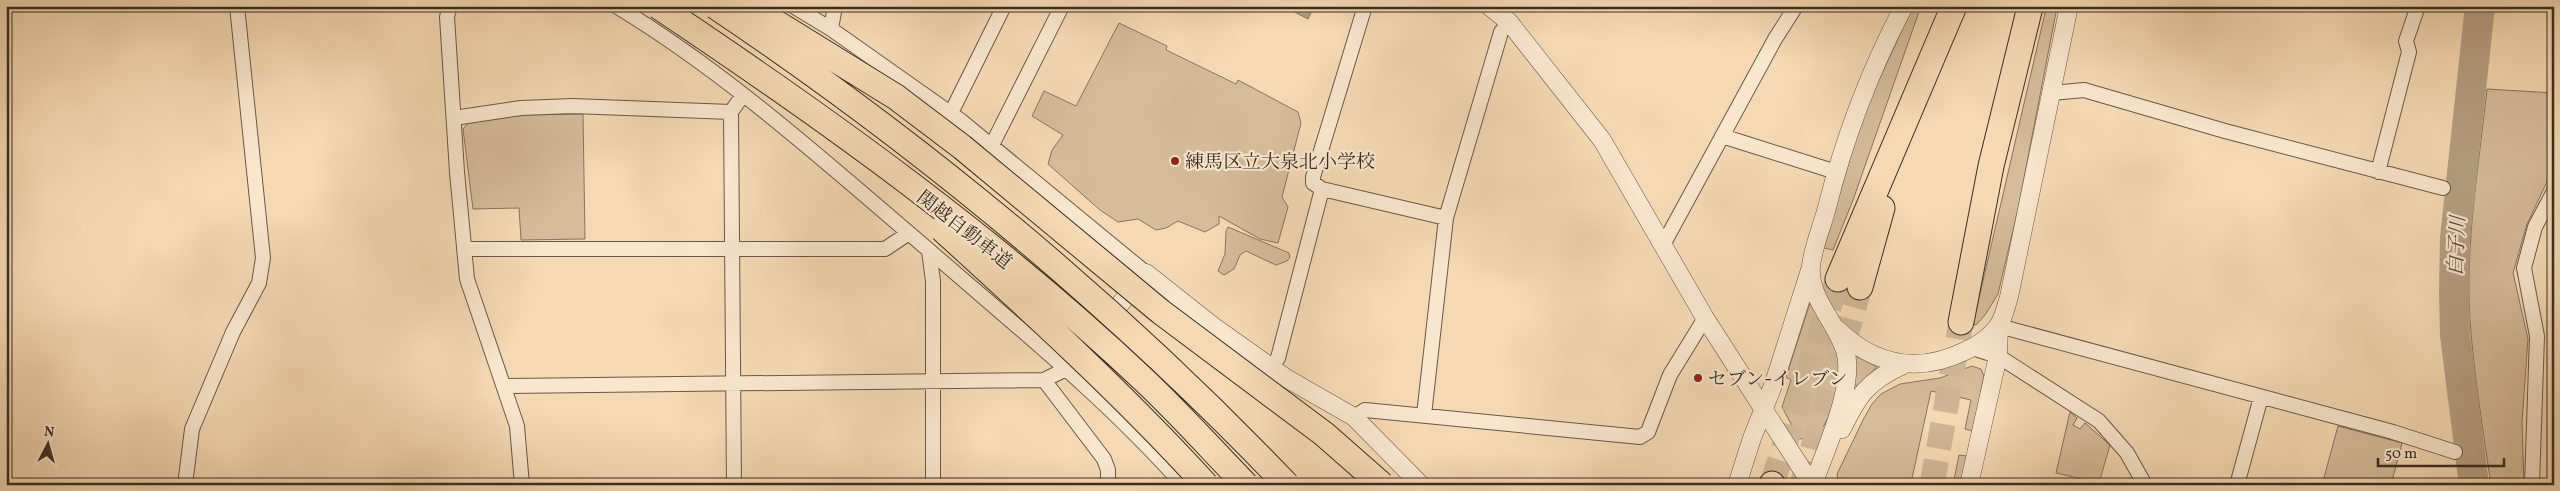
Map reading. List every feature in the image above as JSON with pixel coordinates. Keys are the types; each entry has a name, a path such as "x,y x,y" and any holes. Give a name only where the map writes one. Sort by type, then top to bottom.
{"highway":[{"name":"関越自動車道","path":"658,6 704,52 814,114 988,246 1145,381 1246,485"},
{"name":"関越自動車道","path":"715,6 859,106 997,215 1134,333 1287,485"},
{"path":"743,6 778,24 896,97 962,147 1161,312 1324,434 1382,485"},
{"path":"1849,283 1911,105 1954,6"},
{"path":"1962,322 1991,166 2030,7"},
{"path":"704,52 938,225 1065,341 1147,420 1206,485"}],"street":[{"path":"185,485 192,429 234,332 259,283 263,253 237,6"},
{"path":"450,6 446,17 467,279 505,386 517,426 522,485"},
{"path":"616,6 704,52 743,95 909,233 1066,369 1120,419 1183,485"},
{"path":"793,6 830,29 951,113 1213,326 1286,378 1354,418 1421,485"},
{"path":"830,29 834,6"},
{"path":"951,113 1004,6"},
{"path":"992,145 1062,6"},
{"path":"1365,6 1313,177 1314,185 1322,189 1446,218"},
{"path":"1489,6 1509,22 1602,140 1705,318 1812,485"},
{"path":"1663,245 1775,39 1796,6"},
{"path":"1737,485 1811,267 1836,172 1858,104 1904,6"},
{"path":"1969,485 1998,356 1999,326 2009,297 2069,6"},
{"path":"2378,172 2409,52 2406,41 2418,6"},
{"path":"1424,415 1446,218 1501,32 1509,22"},
{"path":"2052,93 2084,90 2378,172 2444,188"},
{"path":"734,485 731,112 743,95"},
{"path":"454,118 520,108 574,106 731,112"},
{"path":"1722,136 1836,172"},
{"path":"1271,367 1278,358 1322,189"},
{"path":"2532,485 2537,336 2524,268 2535,228 2554,191"},
{"path":"464,249 885,249 909,233"},
{"path":"929,251 932,271 933,485"},
{"path":"1811,267 1818,297 1837,329 1848,366 1844,388 1812,485"},
{"path":"505,386 1044,380 1066,369 1146,273"},
{"path":"1354,418 1366,410 1640,437 1648,432 1670,375 1705,318"},
{"path":"1812,485 1853,404 1873,380 1903,365 1942,361 1972,348 1999,326"},
{"path":"1999,326 2393,432 2455,452"},
{"path":"1837,329 1860,348 1903,365"},
{"path":"1972,348 1998,356 2100,421 2127,453 2145,485"},
{"path":"1044,380 1104,459 1108,470 1108,485"},
{"path":"2237,485 2261,397"}],"shaded area":[{"path":"1283,6 1314,6 1308,19"},
{"path":"1913,6 1921,6 1853,200 1833,250 1824,248 1862,117"},
{"path":"2028,6 2057,7 2018,209 1998,294 1985,315 1976,325 1973,324 2045,13"},
{"path":"1119,23 1167,46 1166,50 1236,84 1238,80 1298,112 1301,123 1282,197 1288,207 1278,243 1260,239 1219,216 1219,224 1205,232 1178,221 1166,228 1156,230 1138,219 1118,222 1100,210 1048,164 1052,150 1063,135 1032,116 1044,91 1076,106"},
{"path":"2487,89 2554,93 2554,167 2527,224 2513,273 2528,339 2522,422 2524,485 2491,485 2470,320 2469,262 2471,233"},
{"path":"583,114 585,239 521,240 519,208 473,209 463,129 469,122 517,115"},
{"path":"1228,227 1289,253 1290,257 1287,261 1276,265 1246,251 1240,255 1234,269 1224,275 1218,271 1225,254 1226,231"},
{"path":"1811,300 1831,332 1839,350 1842,359 1843,376 1835,403 1818,437 1799,439 1782,407 1791,380 1786,377"},
{"path":"1852,354 1877,367 1857,386 1854,385"},
{"path":"1972,366 1981,369 1984,376 1973,431 1965,429 1971,400 1931,391 1911,483 1918,485 1839,485 1837,474 1864,418 1872,404 1881,394 1900,384 1940,378"},
{"path":"2070,412 2077,418 2073,425 2080,429 2085,423 2110,445 2099,483 2056,473"},
{"path":"2338,426 2402,443 2391,485 2322,485"},
{"path":"1959,455 1967,456 1961,485 1953,485"}],"waterway":[{"name":"白子川","path":"2474,485 2455,335 2454,290 2455,238 2480,6"}],"tunnel":[{"path":"1772,484 1838,279"},
{"path":"1802,485 1860,287"},
{"path":"1932,485 1961,322"}],"place":[{"name":"練馬区立大泉北小学校","path":"1175,161"},
{"name":"セブン-イレブン","path":"1698,378"}]}
